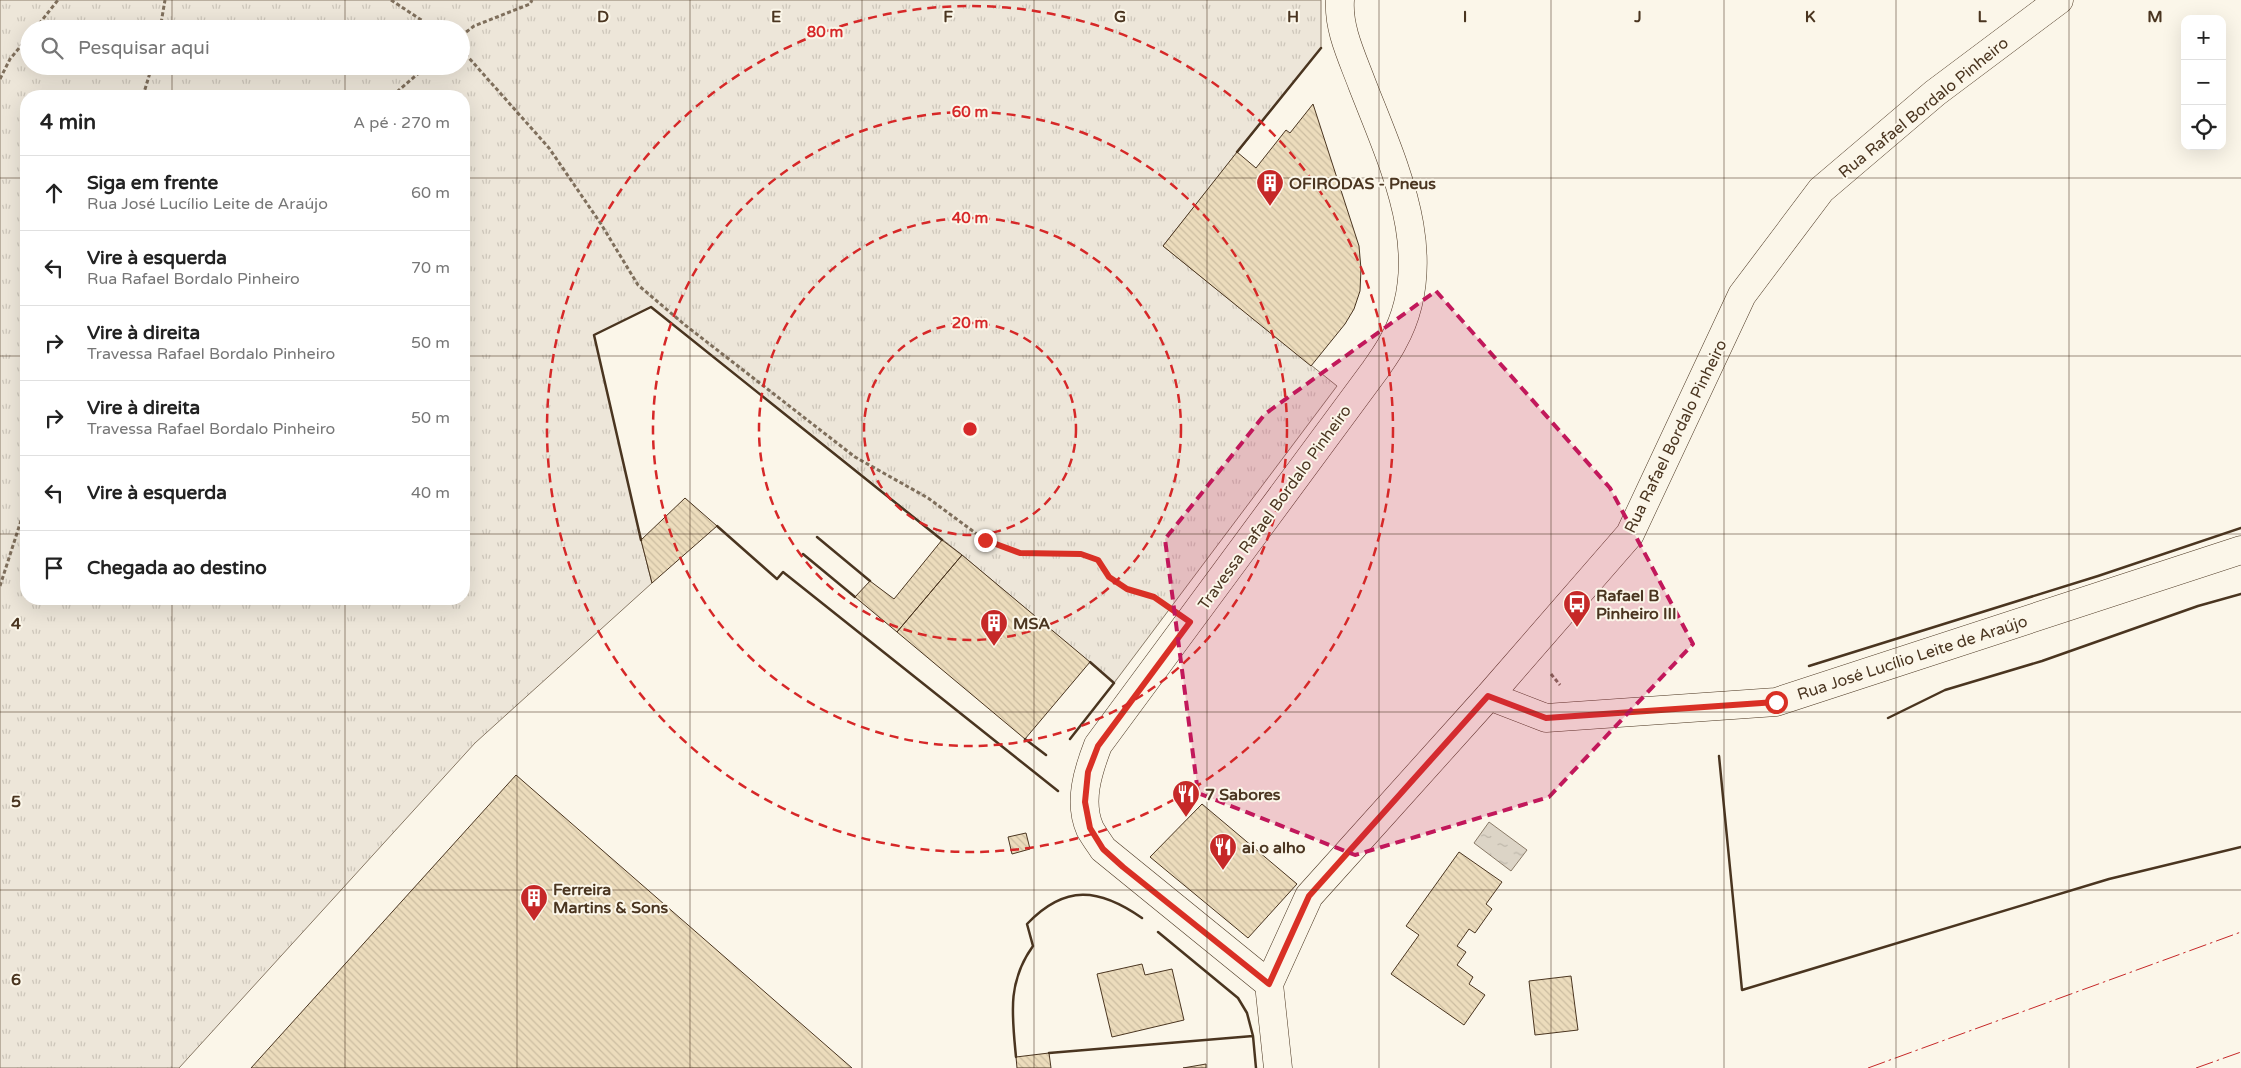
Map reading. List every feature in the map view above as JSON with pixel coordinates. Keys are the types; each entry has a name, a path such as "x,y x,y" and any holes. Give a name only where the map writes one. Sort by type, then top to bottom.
{"street":[{"name":"Travessa Rafael Bordalo Pinheiro","path":"1269,984 1103,849 1090,828 1085,802 1088,772 1098,746 1375,370 1394,341 1405,311 1411,285 1411,225 1404,196 1350,55 1342,28 1340,0"},
{"name":"Rua Rafael Bordalo Pinheiro","path":"1269,984 1309,896 1630,534 1742,295 1821,190 1935,93 2059,0"},
{"name":"Rua José Lucílio Leite de Araújo","path":"1488,696 1546,718 1776,702 2241,550"},
{"path":"1269,984 1278,1068"}],"path":[{"path":"42,20 58,0"},
{"path":"162,20 165,0"},
{"path":"391,0 421,20"},
{"path":"470,29 530,4 532,0"},
{"path":"0,79 10,59 20,47"},
{"path":"470,59 549,148 601,224 638,285 685,326 855,457 928,498 985,540 1020,553 1081,554 1098,560 1109,577 1127,589 1154,597 1190,622"},
{"path":"145,90 149,75"},
{"path":"399,90 416,75"},
{"path":"0,586 20,524"},
{"path":"1547,668 1562,687"}],"highlighted area":[{"path":"1436,291 1610,488 1693,644 1549,797 1355,855 1198,793 1165,539 1265,414"}],"green space":[{"path":"0,0 1321,0 1321,48 1163,246 1337,386 1114,683 962,555 651,307 594,335 652,583 475,743 179,1068 0,1068"}],"water":[{"path":"1489,822 1527,850 1511,871 1474,843"}],"building":[{"name":"OFIRODAS - Pneus","path":"1313,104 1359,246 1361,269 1360,291 1354,309 1345,324 1311,366 1163,246 1237,152 1256,168 1286,130 1290,133"},
{"path":"685,498 717,526 652,583 641,540"},
{"path":"942,540 962,555 897,632 855,597 870,581 894,599"},
{"name":"MSA","path":"962,555 1090,662 1025,739 897,632"},
{"name":"Ferreira Martins & Sons","path":"516,775 852,1068 251,1068"},
{"name":"ai o alho","path":"1202,804 1297,884 1248,938 1150,857"},
{"path":"1026,833 1030,849 1012,854 1008,837"},
{"path":"1459,852 1502,882 1486,904 1492,909 1475,933 1469,929 1457,946 1466,952 1457,965 1473,977 1469,984 1485,995 1464,1025 1391,974 1419,935 1406,926"},
{"path":"1142,964 1145,975 1172,969 1184,1020 1112,1037 1097,974"},
{"path":"1571,976 1578,1030 1535,1035 1529,981"},
{"path":"1049,1053 1051,1068 1017,1068 1016,1057"},
{"path":"1206,1064 1206,1068 1183,1068"}],"wall":[{"path":"1237,152 1321,48"},
{"path":"641,540 594,335 651,307 942,540"},
{"path":"717,526 777,579 783,572 1058,791"},
{"path":"1809,666 2098,576 2241,528"},
{"path":"817,537 870,581"},
{"path":"803,554 855,597"},
{"path":"1888,718 1945,690 2042,661 2198,606 2241,594"},
{"path":"1070,739 1114,683 1090,662"},
{"path":"1025,739 1046,755"},
{"path":"1719,756 1742,990 2109,879 2241,847"},
{"path":"1016,1057 1013,999 1019,973 1033,946 1027,924 1041,911 1055,902 1083,895 1097,896 1111,901 1142,918"},
{"path":"1158,932 1238,998 1247,1013 1253,1036"},
{"path":"1049,1053 1253,1036 1256,1068"}],"power":[{"path":"1868,1068 2241,932"},
{"path":"2196,1068 2241,1052"}],"place":[{"name":"OFIRODAS - Pneus","path":"1270,207"},
{"name":"Rafael B Pinheiro III","path":"1577,628"},
{"name":"MSA","path":"994,647"},
{"name":"7 Sabores","path":"1186,818"},
{"name":"ai o alho","path":"1223,871"},
{"name":"Ferreira Martins & Sons","path":"534,922"}],"route":[{"path":"985,540 1020,553 1081,554 1098,560 1109,577 1127,589 1154,597 1190,622 1098,746 1088,772 1085,802 1090,828 1103,849 1123,867 1269,984 1309,896 1488,696 1546,718 1776,702"}]}
